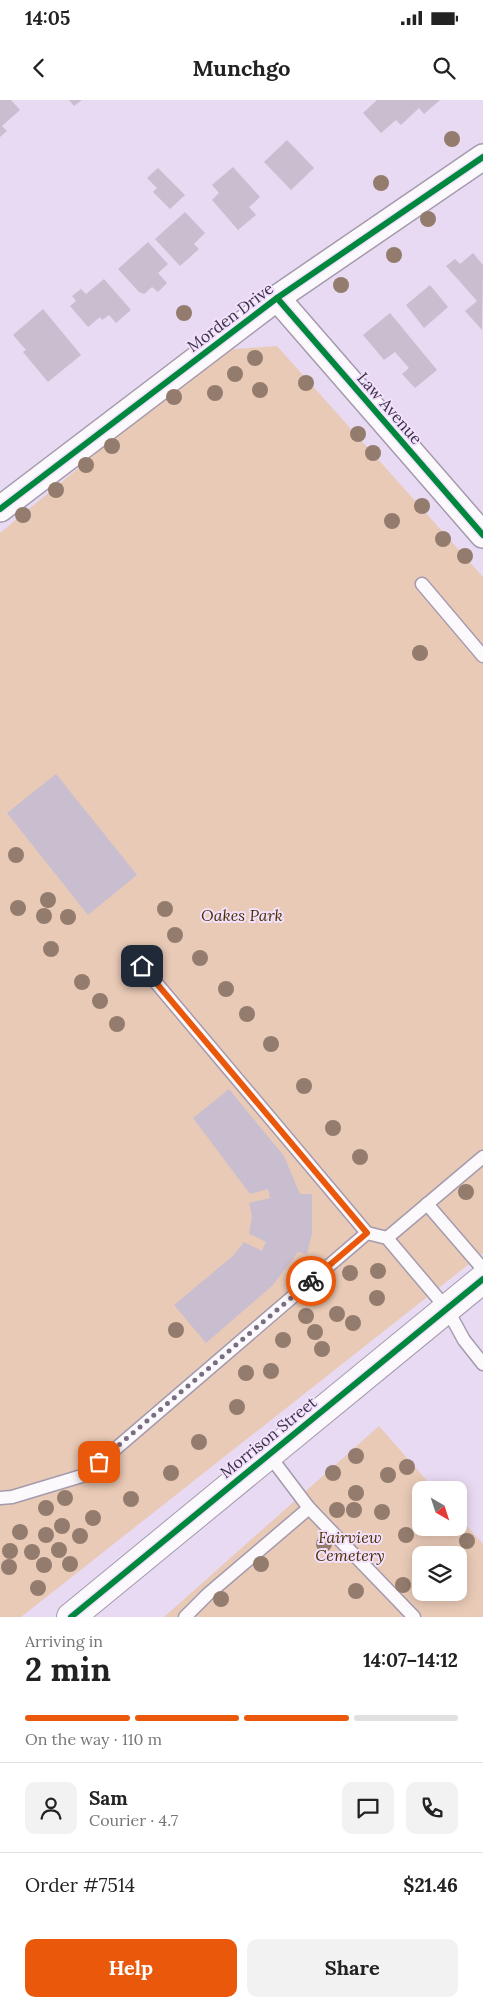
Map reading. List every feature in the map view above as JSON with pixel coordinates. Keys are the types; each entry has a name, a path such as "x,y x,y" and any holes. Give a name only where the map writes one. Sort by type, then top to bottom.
{"street":[{"name":"Morden Drive","path":"0,509 277,298 483,157"},
{"name":"Law Avenue","path":"277,298 483,535"},
{"name":"Morrison Street","path":"71,1617 483,1279"}],"lane":[{"path":"422,584 483,656"},
{"path":"142,966 367,1233 387,1238 447,1309 464,1340 483,1364"},
{"path":"387,1238 483,1157"},
{"path":"427,1204 483,1268"},
{"path":"0,1498 12,1497 84,1475 367,1233"},
{"path":"269,1455 309,1508 414,1617"},
{"path":"185,1617 208,1594 309,1508"}],"green space":[{"name":"Oakes Park","path":"277,346 483,577 483,1253 21,1617 0,1617 0,533 221,350"},
{"name":"Fairview Cemetery","path":"379,1426 427,1481 412,1481 412,1536 468,1536 468,1527 483,1544 483,1617 164,1617"}],"building":[{"path":"0,100 11,100 20,110 2,126 7,131 0,137"},
{"path":"69,100 82,100 74,106"},
{"path":"377,100 440,100 424,114 419,108 401,125 396,120 381,133 363,113"},
{"path":"287,140 314,168 291,190 264,162"},
{"path":"233,167 260,197 249,207 256,215 238,230 212,200 219,193 212,185"},
{"path":"158,168 185,195 170,209 153,192 157,188 147,178"},
{"path":"185,212 205,233 194,244 199,249 180,266 155,239"},
{"path":"148,242 168,264 158,273 167,283 158,292 152,287 144,294 139,292 118,269"},
{"path":"473,253 483,265 482,330 465,311 477,301 446,266 455,259 460,264"},
{"path":"104,279 131,310 116,323 109,315 102,320 100,317 88,327 70,306 76,301 72,296 81,289 86,294"},
{"path":"430,285 448,307 424,328 406,305"},
{"path":"43,309 81,355 48,382 23,352 26,350 13,335"},
{"path":"390,313 437,370 415,388 402,374 409,368 395,352 384,360 363,335"},
{"path":"56,774 137,875 88,915 7,813"},
{"path":"229,1089 284,1156 300,1194 312,1194 312,1234 307,1254 298,1252 273,1285 206,1343 174,1305 234,1255 244,1242 262,1251 266,1242 249,1234 252,1216 249,1203 270,1198 268,1189 250,1194 193,1118"}],"cycle path":[{"path":"0,509 277,298 483,157"},
{"path":"277,298 483,535"},
{"path":"71,1617 483,1279"}],"way so far":[{"path":"99,1462 311,1281"}],"route":[{"path":"142,966 367,1233 311,1281"}]}
